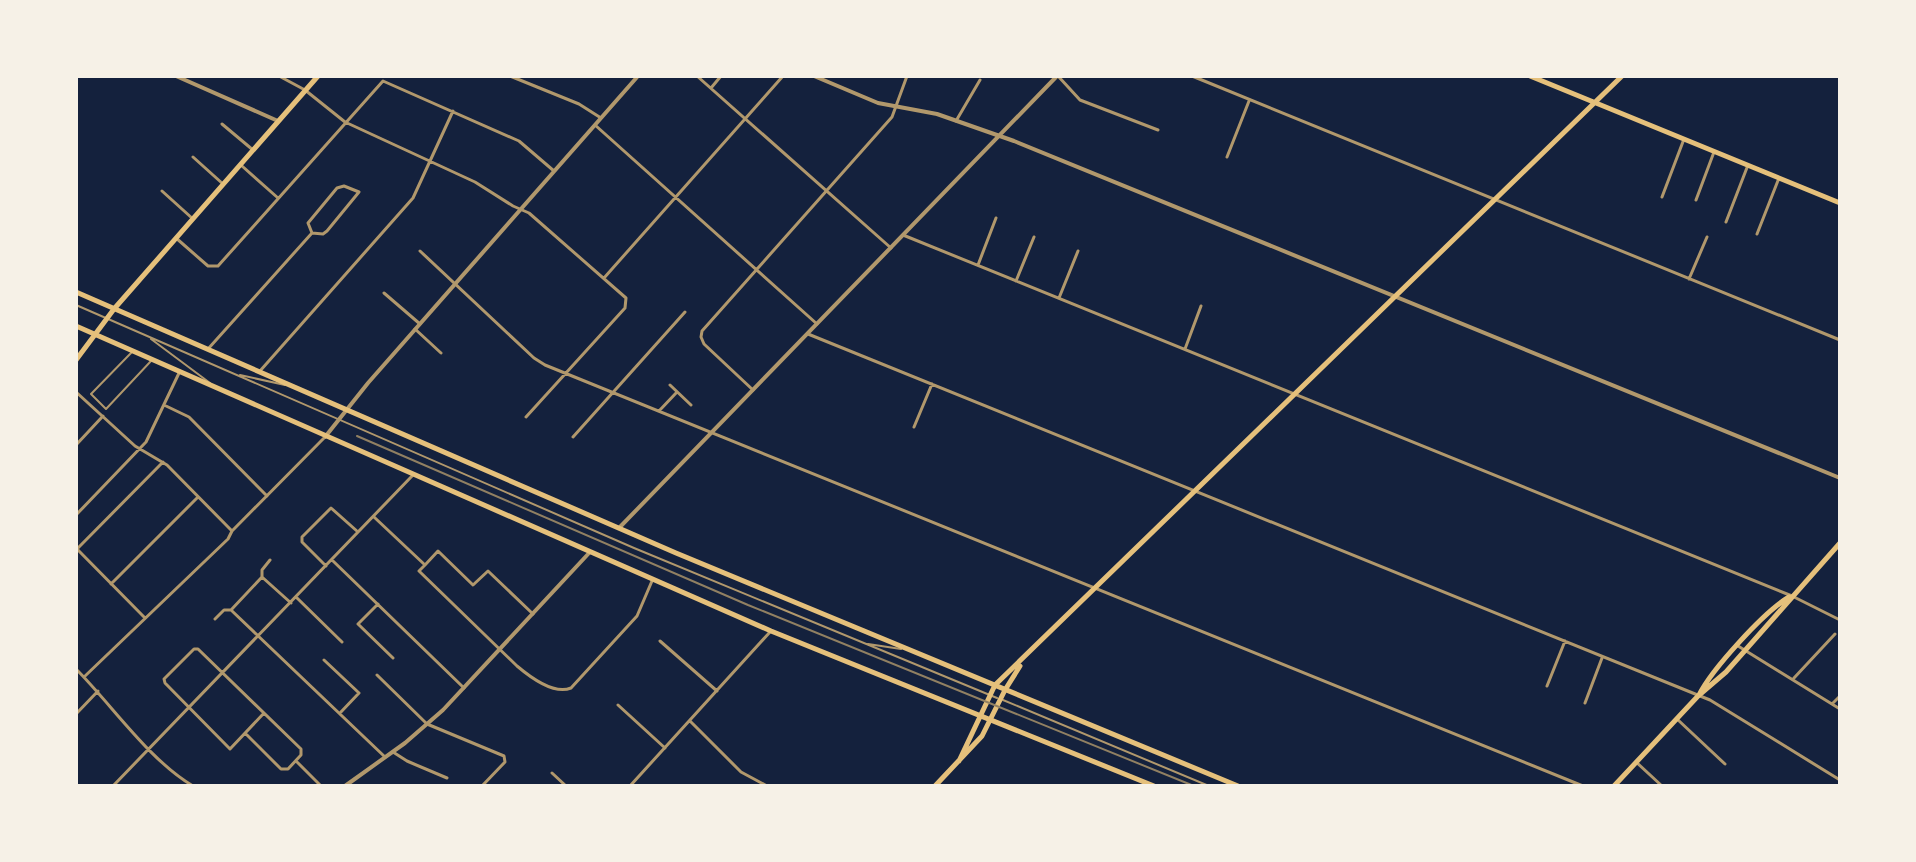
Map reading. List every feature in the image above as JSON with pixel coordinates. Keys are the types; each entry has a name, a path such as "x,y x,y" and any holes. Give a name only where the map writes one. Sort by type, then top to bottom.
{"main road":[{"path":"76,360 114,309 318,76"},
{"path":"1530,76 1840,203"},
{"path":"959,761 995,685 1622,76"},
{"path":"76,292 619,528 1238,786"},
{"path":"76,326 771,631 1154,786"},
{"path":"1698,696 1714,684 1778,616 1840,543"},
{"path":"1614,786 1698,696 1738,646 1776,606 1792,596"},
{"path":"935,786 979,741 1025,659"}],"street":[{"path":"176,76 278,121"},
{"path":"279,76 305,90 345,122 482,185 532,215 627,302 526,417"},
{"path":"510,76 587,108 601,118"},
{"path":"84,677 145,618 153,614 325,437 415,329 637,76"},
{"path":"697,76 891,248"},
{"path":"711,88 721,76"},
{"path":"604,278 783,76"},
{"path":"814,76 870,100 956,121 999,136 1840,478"},
{"path":"753,390 704,344 702,331 892,117 907,76"},
{"path":"619,528 1058,76 1080,100 1158,130"},
{"path":"1192,76 1840,340"},
{"path":"956,121 980,80"},
{"path":"176,238 208,266 216,267 383,81 519,141 554,171"},
{"path":"1227,157 1250,100"},
{"path":"260,371 410,202 453,111"},
{"path":"222,124 253,150"},
{"path":"595,125 817,324"},
{"path":"1662,197 1684,139"},
{"path":"1696,200 1714,152"},
{"path":"193,157 223,184"},
{"path":"240,165 278,198"},
{"path":"1726,222 1748,165"},
{"path":"1757,234 1779,178"},
{"path":"344,186 359,192 327,231 323,234 312,233 308,223 337,188 344,186"},
{"path":"162,191 193,219"},
{"path":"978,265 996,218"},
{"path":"208,349 312,233"},
{"path":"903,235 1792,596 1840,620"},
{"path":"1016,281 1034,237"},
{"path":"1689,279 1707,237"},
{"path":"420,251 534,358 565,374 1583,786"},
{"path":"1059,298 1078,251"},
{"path":"384,293 420,324"},
{"path":"1185,349 1201,306"},
{"path":"573,437 685,312"},
{"path":"415,329 441,353"},
{"path":"808,334 1710,700 1840,780"},
{"path":"76,515 148,438 180,371"},
{"path":"914,427 932,384"},
{"path":"670,385 691,405"},
{"path":"76,392 140,449 163,462 232,531"},
{"path":"659,411 677,392"},
{"path":"164,405 189,417 267,496"},
{"path":"76,445 103,416"},
{"path":"145,618 76,548 163,462"},
{"path":"113,786 413,475"},
{"path":"111,584 198,497"},
{"path":"326,566 302,542 302,537 331,508 359,532"},
{"path":"374,517 425,565"},
{"path":"533,614 488,571 473,585 438,551 419,571 529,676 566,690 633,620 653,580"},
{"path":"347,784 427,724 590,552"},
{"path":"231,610 262,577 262,569 270,560"},
{"path":"332,560 464,688"},
{"path":"262,577 291,603"},
{"path":"296,597 342,642"},
{"path":"378,604 358,624 393,658"},
{"path":"215,619 224,610 231,610 385,757"},
{"path":"638,786 632,784 771,631"},
{"path":"1792,679 1835,634"},
{"path":"660,641 717,691"},
{"path":"1547,686 1565,641"},
{"path":"1738,646 1840,709"},
{"path":"245,733 281,769 288,769 301,755 301,749 223,672 196,648 164,679 188,708 230,749 245,733 264,713"},
{"path":"1585,703 1603,657"},
{"path":"324,660 359,693 340,713"},
{"path":"76,669 149,748 193,786"},
{"path":"377,675 427,724 506,759 482,786"},
{"path":"76,714 98,691"},
{"path":"1832,704 1840,696"},
{"path":"618,705 665,748"},
{"path":"1677,719 1725,764"},
{"path":"690,721 741,772 767,786"},
{"path":"393,752 447,778"},
{"path":"296,761 321,786"},
{"path":"1636,762 1662,786"},
{"path":"552,773 566,786"},
{"path":"347,784 359,786"}],"lane":[{"path":"76,305 580,525 1209,786"},
{"path":"147,336 217,388"},
{"path":"133,351 91,394 106,409 153,359"},
{"path":"232,373 298,388"},
{"path":"861,643 914,651"}],"railway":[{"path":"357,436 748,605 1194,786"}]}
